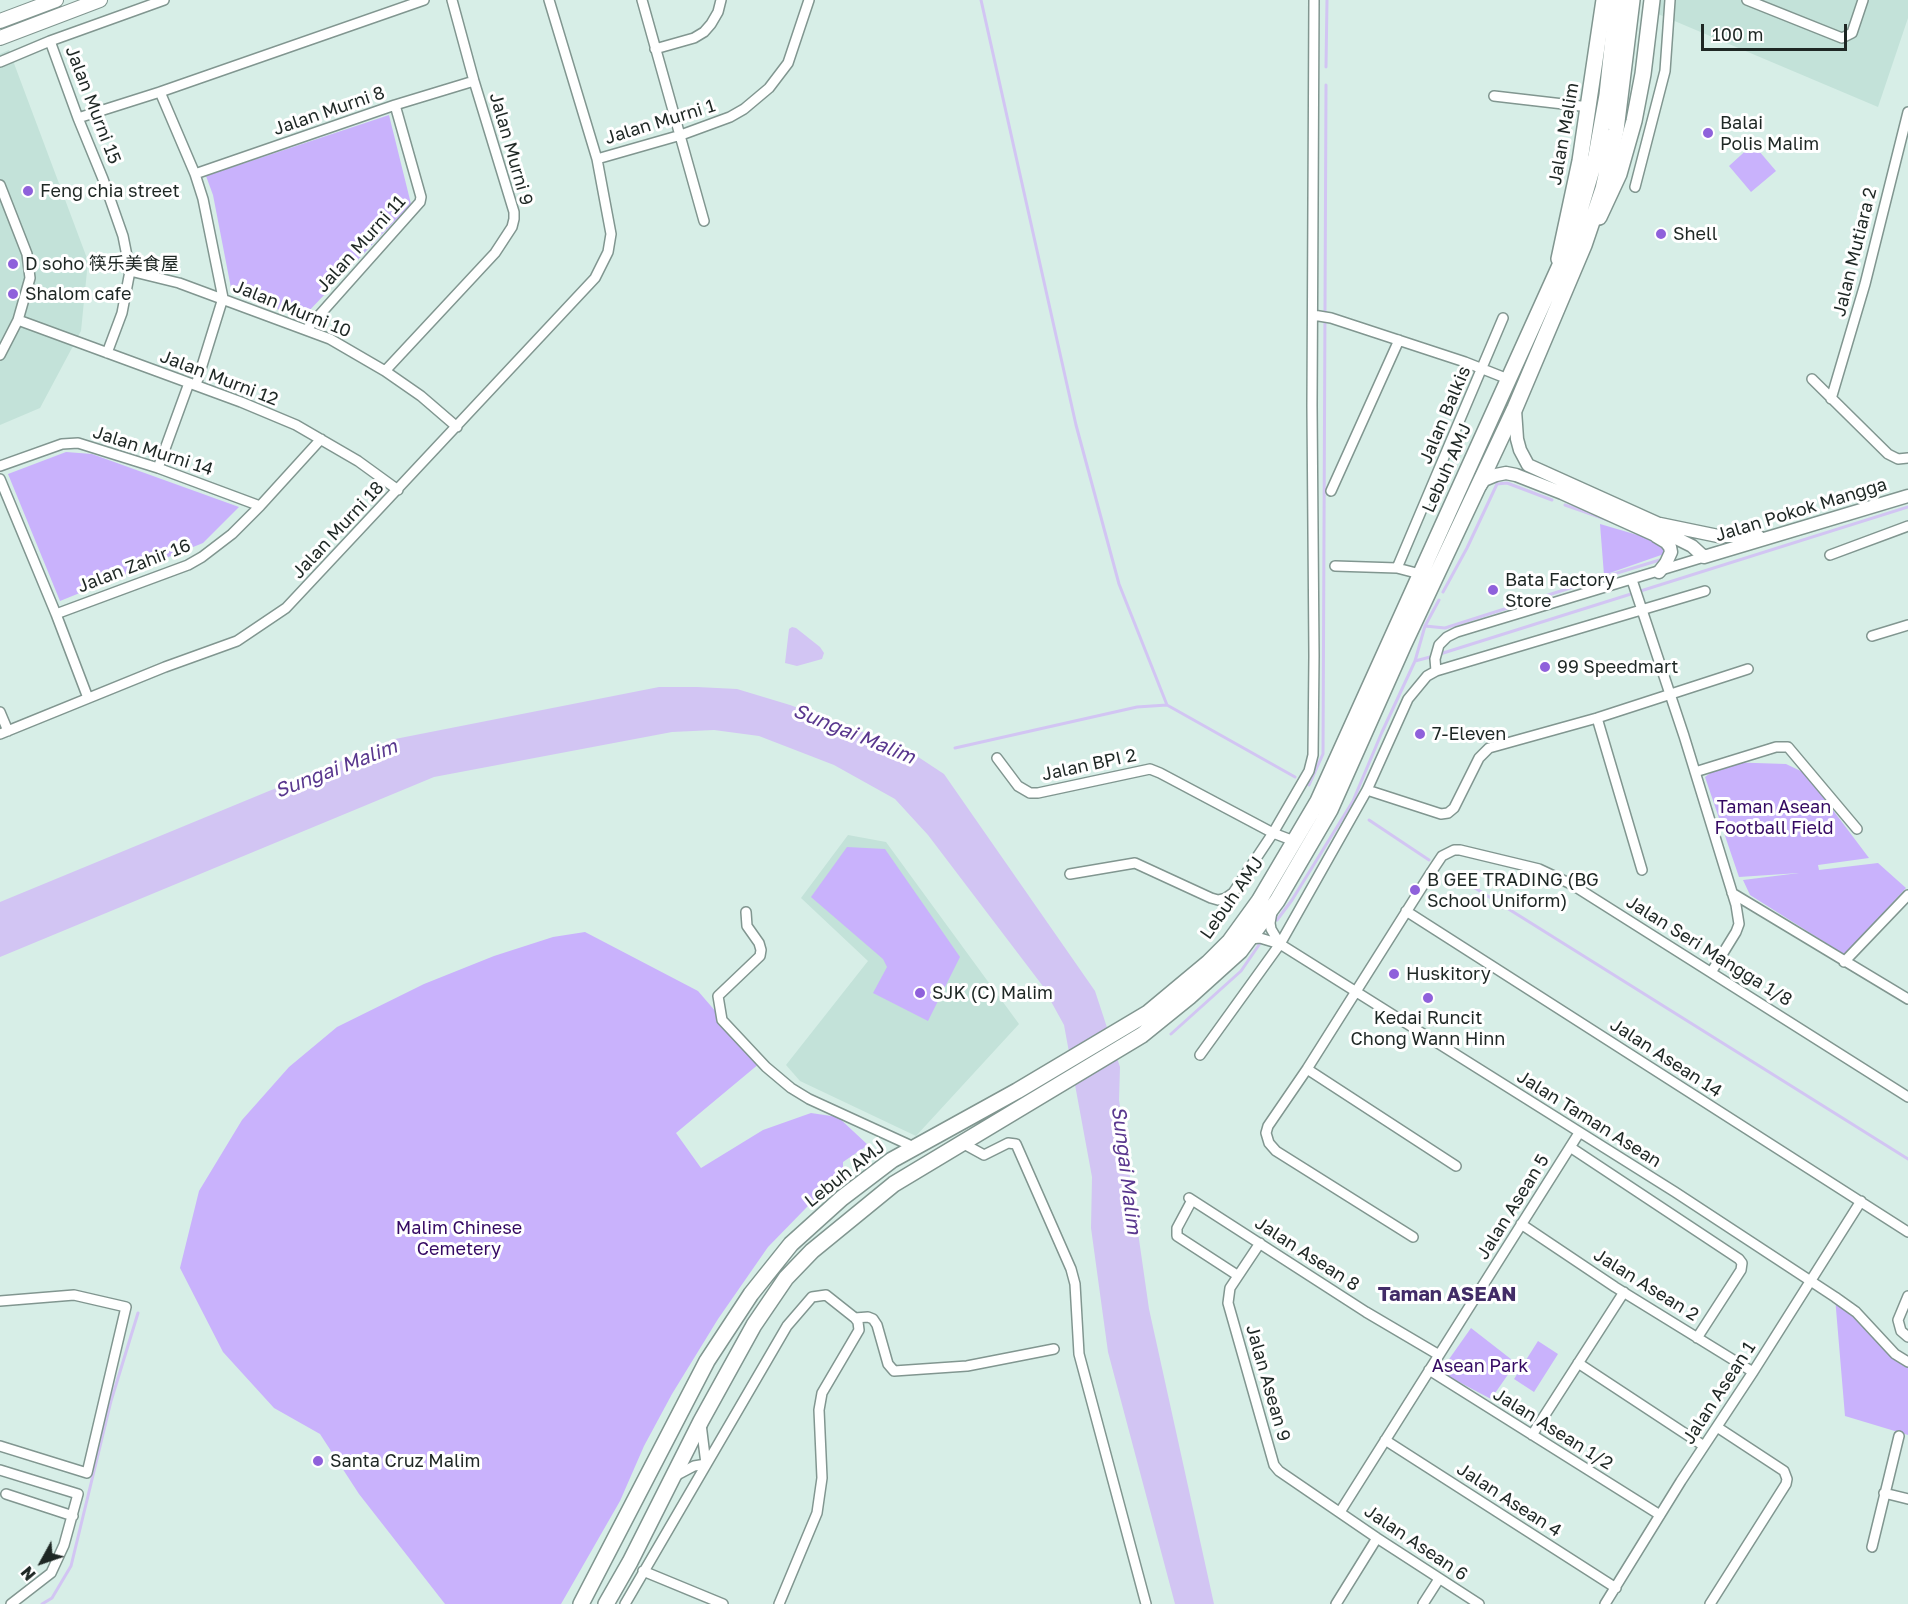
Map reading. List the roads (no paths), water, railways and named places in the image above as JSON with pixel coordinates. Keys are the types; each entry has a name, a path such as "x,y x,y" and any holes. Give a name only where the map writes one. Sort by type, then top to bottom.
{"main road":[{"path":"0,21 56,0"},
{"path":"0,38 100,0"},
{"name":"Jalan Malim","path":"1556,274 1580,161 1604,0"},
{"name":"Lebuh AMJ","path":"581,1604 707,1361 751,1294 791,1244 828,1210 885,1165 1017,1091 1138,1029 1230,941 1259,902 1318,801 1571,241 1596,156 1609,126 1607,95 1617,0"},
{"name":"Lebuh AMJ","path":"606,1604 630,1562 701,1421 765,1308 793,1271 812,1251 876,1198 923,1166 1028,1105 1197,990 1240,951 1276,902 1330,810 1404,644 1515,408 1581,254 1603,189 1609,126 1632,0"},
{"path":"1581,254 1619,174 1626,152 1639,97 1652,0"}],"street":[{"path":"0,62 50,41 164,0"},
{"path":"78,118 160,92 424,0"},
{"name":"Jalan Murni 9","path":"385,371 495,253 512,227 514,219 514,212 452,0"},
{"path":"549,0 597,159"},
{"path":"642,0 704,221"},
{"path":"655,49 699,36 711,24 718,12 721,0"},
{"name":"Jalan Murni 1","path":"597,159 681,135 730,117 744,109 769,88 788,63 809,0"},
{"path":"1070,874 1135,863 1211,898 1218,900 1233,893 1306,778 1313,755 1312,511 1322,317 1314,0"},
{"path":"1635,187 1665,71 1670,0"},
{"path":"1749,0 1842,38 1852,33 1863,0"},
{"name":"Jalan Murni 15","path":"50,41 78,118 104,179 123,236 130,271 122,313 107,353"},
{"name":"Jalan Murni 8","path":"195,174 395,105 474,81"},
{"path":"158,468 193,384 223,298 203,199 195,174 160,92"},
{"path":"1494,96 1589,107"},
{"name":"Jalan Murni 11","path":"307,329 420,202 421,197 395,105"},
{"name":"Jalan Mutiara 2","path":"1831,399 1865,284 1908,112"},
{"name":"Jalan Murni 18","path":"4,733 165,667 220,648 250,634 286,608 590,284 604,262 611,234 597,159"},
{"path":"0,185 4,207 29,263 29,285 18,320 0,355"},
{"name":"Jalan Murni 10","path":"130,271 179,283 223,298 307,329 346,347 421,396 457,427"},
{"path":"1322,317 1399,340 1508,379"},
{"name":"Jalan Balkis","path":"1397,568 1503,318"},
{"name":"Jalan Murni 12","path":"18,320 193,384 296,425 358,461 398,490"},
{"path":"1331,491 1399,340"},
{"path":"1812,379 1888,454 1898,459 1908,458"},
{"name":"Jalan Pokok Mangga","path":"1515,408 1517,439 1528,465 1657,529 1665,538 1670,535 1692,546 1704,557"},
{"name":"Jalan Zahir 16","path":"56,614 202,558 232,534 260,506 321,439"},
{"name":"Jalan Murni 14","path":"0,466 71,442 158,468 260,506"},
{"name":"Jalan Pokok Mangga","path":"1479,487 1484,480 1496,475 1506,473 1515,475 1657,529"},
{"path":"0,479 88,698"},
{"name":"Jalan Pokok Mangga","path":"1436,671 1435,659 1439,645 1447,637 1457,632 1633,583 1704,557 1908,496"},
{"path":"1830,555 1908,525"},
{"path":"1657,529 1745,537 1788,533"},
{"path":"1657,529 1671,552 1659,572"},
{"path":"1335,566 1397,568 1420,574"},
{"path":"1633,583 1695,772 1732,893 1739,924 1732,940 1712,971"},
{"path":"1200,1055 1280,944 1367,790 1408,699 1420,683 1436,671 1705,591"},
{"path":"1872,636 1908,625"},
{"path":"1367,790 1441,814 1448,813 1454,808 1479,758 1489,748 1597,718 1748,669"},
{"path":"0,712 4,733"},
{"path":"1597,718 1642,870"},
{"path":"1695,772 1776,747 1788,747 1857,828"},
{"name":"Jalan BPI 2","path":"997,758 1018,786 1030,793 1150,769 1294,841"},
{"name":"Jalan Seri Mangga 1/8","path":"1406,911 1437,863 1448,852 1460,850 1539,869 1554,875 1712,971 1908,1097"},
{"path":"1732,893 1844,963 1908,999"},
{"path":"1844,963 1908,895"},
{"path":"1276,902 1270,923 1280,944"},
{"path":"1406,911 1307,1069 1268,1126 1266,1133 1269,1143 1276,1151 1413,1237"},
{"name":"Jalan Asean 14","path":"1406,911 1908,1232"},
{"path":"746,912 747,926 762,950 760,956 718,996 722,1020 766,1067 802,1095 916,1148"},
{"path":"1250,939 1260,938 1280,944"},
{"name":"Jalan Taman Asean","path":"1280,944 1675,1192 1811,1282 1856,1312 1894,1354 1908,1362"},
{"path":"1307,1069 1456,1166"},
{"name":"Jalan Asean 5","path":"1338,1511 1579,1133"},
{"path":"964,1144 984,1155 1008,1143 1016,1144 1071,1269 1075,1284 1079,1354 1146,1604"},
{"path":"1570,1147 1742,1263 1741,1270 1697,1338"},
{"name":"Jalan Asean 8","path":"1237,1275 1177,1236 1177,1228 1190,1199 1366,1312 1439,1355"},
{"name":"Jalan Asean 1","path":"1605,1604 1861,1201"},
{"name":"Jalan Asean 2","path":"1521,1224 1624,1292 1753,1372"},
{"name":"Jalan Asean 9","path":"1260,1243 1237,1275 1228,1293 1228,1303 1274,1465 1279,1471 1338,1511"},
{"path":"1532,1435 1624,1292"},
{"path":"0,1301 74,1295 126,1307 87,1473 0,1446"},
{"path":"625,1604 787,1326 805,1302 812,1297 826,1295 855,1318 859,1330 822,1394 819,1410 822,1478 817,1513 779,1604"},
{"path":"1908,1296 1899,1315 1901,1331 1908,1337"},
{"path":"855,1318 873,1319 877,1325 888,1364 894,1371 899,1372 967,1366 1054,1349"},
{"path":"1578,1363 1704,1446"},
{"name":"Jalan Asean 1/2","path":"1429,1370 1660,1515"},
{"path":"701,1421 706,1464"},
{"path":"1710,1604 1787,1479 1784,1471 1717,1427"},
{"path":"1872,1547 1899,1436"},
{"name":"Jalan Asean 4","path":"1385,1440 1616,1588"},
{"path":"670,1480 682,1471 706,1464"},
{"path":"0,1470 78,1494 64,1545 51,1574 11,1604"},
{"path":"1884,1493 1908,1499"},
{"path":"6,1494 73,1516"},
{"name":"Jalan Asean 6","path":"1338,1511 1479,1604"},
{"path":"1336,1604 1377,1538"},
{"path":"643,1571 723,1604"},
{"path":"1423,1604 1439,1579"}],"water":[{"path":"792,627 820,647 824,653 822,659 797,666 785,663 789,629"},
{"name":"Sungai Malim","path":"659,687 737,689 790,705 903,747 944,774 1095,991 1120,1067 1119,1100 1149,1309 1214,1604 1175,1604 1108,1352 1091,1228 1092,1177 1064,1025 1042,985 928,835 895,799 834,765 759,736 714,730 672,732 434,777 0,957 0,902 395,739"}],"waterway":[{"path":"981,0 1076,425 1119,584 1167,705"},
{"path":"1326,67 1327,0"},
{"path":"1309,785 1323,754 1326,85"},
{"path":"1443,592 1497,484 1507,483 1552,500"},
{"path":"1565,505 1608,520"},
{"path":"1440,654 1908,507"},
{"path":"1604,577 1663,559"},
{"path":"1425,626 1445,628 1592,581"},
{"path":"1277,920 1292,900 1353,801 1415,661 1425,626 1439,600"},
{"path":"1415,661 1434,656"},
{"path":"955,748 1137,707 1167,705 1295,777"},
{"path":"1369,820 1429,860"},
{"path":"1451,873 1908,1159"},
{"path":"1171,1034 1241,971 1261,942"},
{"path":"42,1604 52,1598 71,1566 111,1401 138,1313"}],"place":[{"name":"Balai Polis Malim","path":"1708,133"},
{"name":"Feng chia street","path":"28,191"},
{"name":"Shell","path":"1661,234"},
{"name":"D soho 筷乐美食屋","path":"13,264"},
{"name":"Shalom cafe","path":"13,294"},
{"name":"Bata Factory Store","path":"1493,590"},
{"name":"99 Speedmart","path":"1545,667"},
{"name":"7-Eleven","path":"1420,734"},
{"name":"B GEE TRADING (BG School Uniform)","path":"1415,890"},
{"name":"Huskitory","path":"1394,974"},
{"name":"SJK (C) Malim","path":"920,993"},
{"name":"Kedai Runcit Chong Wann Hinn","path":"1428,998"},
{"name":"Santa Cruz Malim","path":"318,1461"}],"district":[{"name":"Taman ASEAN","path":"1447,1295"}],"park label":[{"name":"Taman Asean Football Field","path":"1774,817"},
{"name":"Malim Chinese Cemetery","path":"459,1238"},
{"name":"Asean Park","path":"1480,1366"}]}
